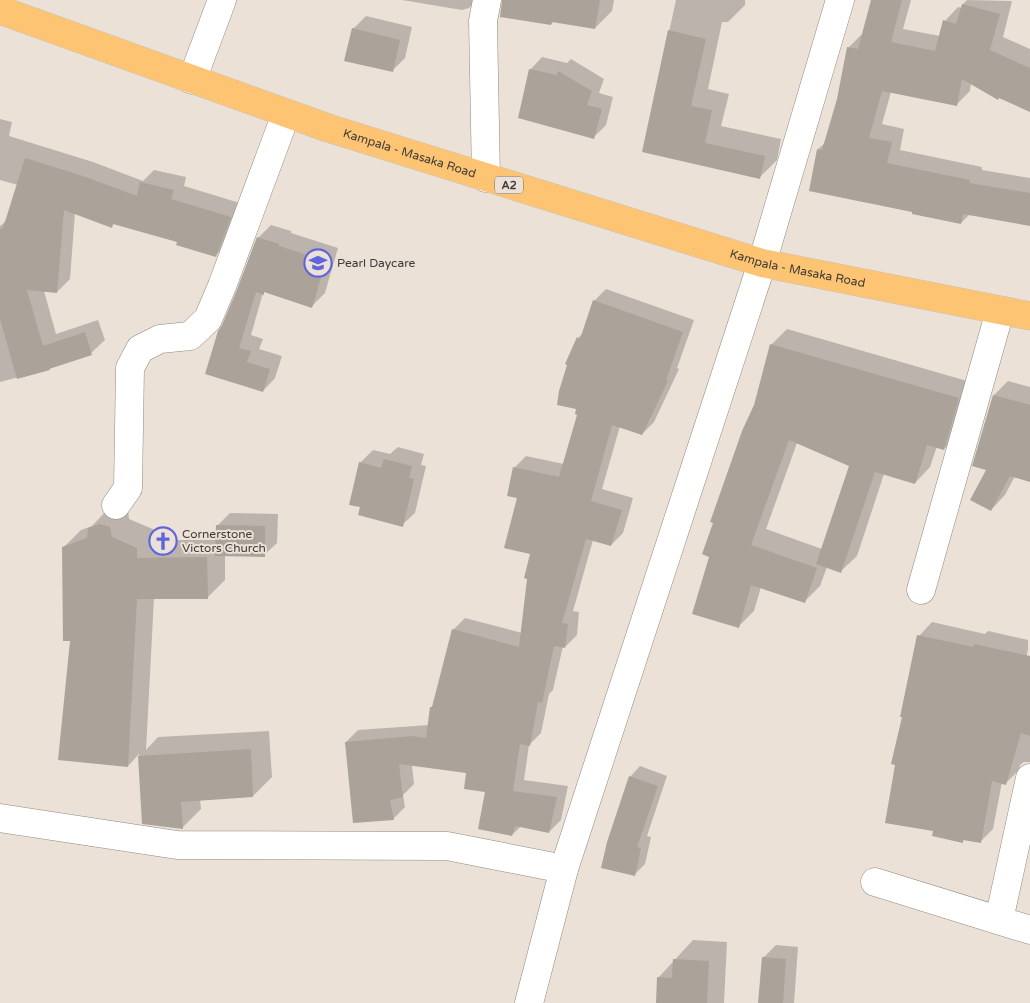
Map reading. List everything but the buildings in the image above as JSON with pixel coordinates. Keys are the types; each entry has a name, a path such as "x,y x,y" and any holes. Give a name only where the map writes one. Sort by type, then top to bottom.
{"main road":[{"name":"Kampala - Masaka Road","path":"0,10 328,128 762,263 1030,316"}],"street":[{"path":"192,80 222,0"},
{"path":"486,178 483,21 487,0"},
{"path":"529,1003 564,869 762,263 840,0"},
{"path":"116,505 128,488 130,368 140,349 160,339 190,336 208,319 286,114"},
{"path":"921,590 1000,310"},
{"path":"999,920 1030,778"},
{"path":"0,818 177,845 447,846 564,869"},
{"path":"875,882 1030,930"}],"place":[{"name":"Pearl Daycare","path":"318,263"},
{"name":"Cornerstone Victors Church","path":"163,541"}]}
